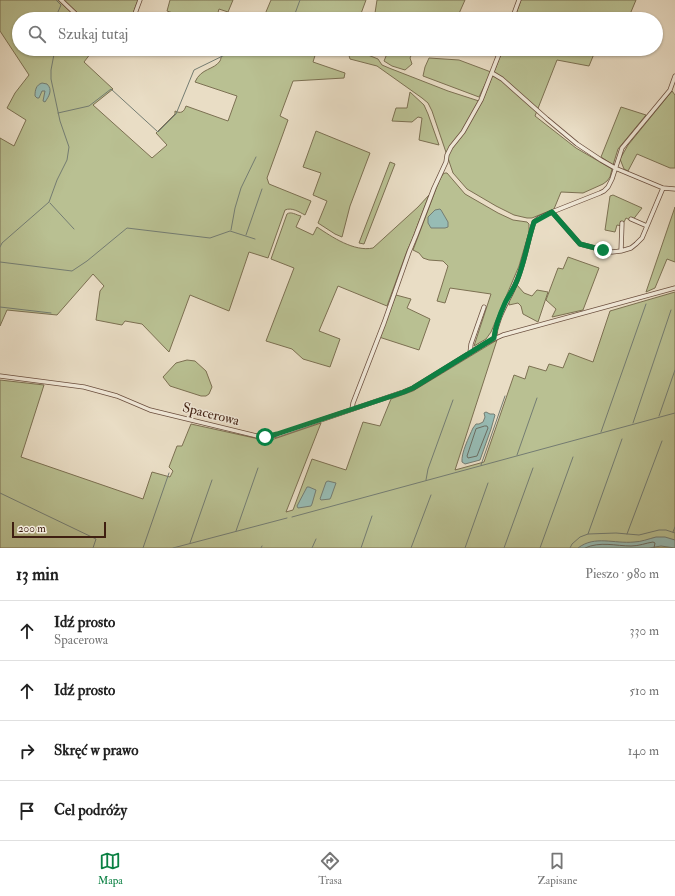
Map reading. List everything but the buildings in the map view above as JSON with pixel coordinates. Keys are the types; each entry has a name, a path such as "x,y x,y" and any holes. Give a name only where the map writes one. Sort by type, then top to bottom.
{"street":[{"path":"61,0 74,12"},
{"path":"136,12 140,0"},
{"path":"515,12 519,0"},
{"path":"352,409 409,252 434,188 446,162 447,155 463,132 481,100 498,56"},
{"path":"492,73 502,79 576,144 601,160 615,168 663,188 675,189"},
{"path":"494,338 498,321 522,268 534,222 552,212 604,191 608,187 622,148 670,90 675,76"},
{"path":"552,212 580,244 612,252 621,251 631,248 642,238 663,188"},
{"path":"632,220 647,226"},
{"path":"621,251 622,223"},
{"name":"Spacerowa","path":"0,376 84,387 117,396 150,410 257,436 270,436 413,388 494,338 626,303 675,288"},
{"path":"470,353 471,344 484,307"}],"green space":[{"path":"0,0 58,0 71,12 12,12 12,49 0,31"},
{"path":"64,0 138,0 134,12 77,12"},
{"path":"170,0 233,0 228,12 219,9 218,12 167,11"},
{"path":"271,0 366,0 362,12 266,12"},
{"path":"377,0 465,0 460,12 375,12"},
{"path":"521,0 636,0 631,12 517,12"},
{"path":"16,56 89,56 84,62 113,89 93,105 152,158 167,145 156,133 175,114 175,111 182,112 186,106 228,121 237,96 195,82 201,74 217,64 221,56 315,56 313,62 345,73 344,78 293,81 280,116 288,120 267,178 269,184 311,201 305,215 293,209 285,210 268,258 249,252 229,311 190,295 169,352 142,324 125,321 122,325 96,320 100,291 104,286 93,274 57,315 7,310 0,326 0,138 14,146 26,120 7,108 15,93 29,75"},
{"path":"349,56 370,56 378,59 382,65 389,68 448,91 482,102 500,56 593,56 589,66 557,60 535,116 576,148 612,169 610,177 603,184 583,193 561,192 554,209 532,218 514,215 467,189 453,173 428,103 377,66 350,59"},
{"path":"386,56 411,56 412,64 405,70 392,66 384,61"},
{"path":"429,58 459,60 491,72 479,97 423,76"},
{"path":"672,91 675,95 675,168 670,168 637,154 628,171 624,169 620,159 628,145"},
{"path":"410,92 424,105 439,145 419,140 422,118 418,117 412,122 392,121 396,108 407,108"},
{"path":"621,107 646,115 618,149 613,165 601,157"},
{"path":"316,131 370,153 350,206 342,237 318,223 327,201 313,195 321,173 303,167"},
{"path":"390,162 395,164 364,244 359,243"},
{"path":"445,173 447,173 465,194 498,213 513,220 527,222 529,224 529,232 519,266 491,332 486,339 474,346 491,294 450,288 445,303 437,301 448,266 443,261 423,258 419,253 413,250 439,181"},
{"path":"429,195 387,306 338,286 319,331 340,339 330,367 303,359 292,349 266,341 294,268 271,259 287,214 292,213 301,216 296,227 313,235 317,227 344,243 366,249 373,248"},
{"path":"613,195 642,208 632,221 626,218 622,226 617,225 615,232 605,230 610,196"},
{"path":"675,207 675,262 667,259 655,288 646,292"},
{"path":"568,257 599,268 583,310 552,317 556,309 546,300 558,268 563,269"},
{"path":"517,285 524,293 532,296 537,290 548,292 538,322 523,314 521,306 518,303 509,305 509,300"},
{"path":"675,292 675,548 0,548 0,380 44,385 21,457 143,499 152,472 170,477 173,471 169,467 177,446 182,446 191,424 268,441 321,423 286,512 293,510 312,459 346,470 363,422 380,426 391,399 413,391 497,340 455,470 484,462 514,375 525,379 529,366 546,371 549,364 563,368 569,353 593,362 610,311"},
{"path":"396,295 411,299 407,308 430,319 419,350 379,337"},
{"path":"187,360 195,361 206,371 212,387 209,394 206,396 201,396 170,386 163,377 176,363"}],"water":[{"path":"42,83 47,84 50,88 49,95 45,102 43,101 45,91 42,91 39,98 35,96 36,88"},
{"path":"440,209 448,222 448,227 431,228 428,223 428,217 435,210"},
{"path":"486,412 495,415 480,460 465,464 462,462 462,458 467,440 476,424 483,422 485,417 484,413"},
{"path":"326,482 336,483 331,497 330,499 321,500 320,499"},
{"path":"307,487 316,490 312,504 311,506 298,508 297,506"},
{"path":"656,537 665,537 675,540 675,548 661,546 649,548 578,548 584,544 598,541 637,542"}],"waterway":[{"path":"56,0 61,5 58,12"},
{"path":"296,12 300,0"},
{"path":"0,247 2,243 49,202 57,180 67,160 69,147 60,121 51,79 54,56"},
{"path":"58,113 89,106 111,89 158,132 176,114 194,70 223,56"},
{"path":"231,230 235,208 241,188 256,157"},
{"path":"246,235 262,189"},
{"path":"50,203 74,229"},
{"path":"0,262 72,271 87,261 127,228 210,238 230,231 255,239"},
{"path":"601,432 646,304"},
{"path":"0,307 51,313"},
{"path":"633,423 671,310"},
{"path":"659,416 675,370"},
{"path":"481,465 505,396"},
{"path":"517,455 537,398"},
{"path":"426,480 428,469 453,400"},
{"path":"292,517 675,413"},
{"path":"588,534 622,439"},
{"path":"627,534 662,441"},
{"path":"540,548 573,457"},
{"path":"236,531 258,468"},
{"path":"504,548 533,468"},
{"path":"143,548 169,473"},
{"path":"190,543 212,480"},
{"path":"465,548 488,483"},
{"path":"0,493 96,539 93,548"},
{"path":"411,548 431,495"},
{"path":"361,548 372,516"},
{"path":"173,548 287,518"},
{"path":"673,532 675,527"},
{"path":"570,548 572,544 580,537 588,534 616,533 639,535 659,530 666,530 675,533"},
{"path":"312,548 316,539"}],"route":[{"path":"265,437 404,392 413,388 494,338 498,321 522,268 534,222 539,218 552,212 580,244 603,250"}]}
